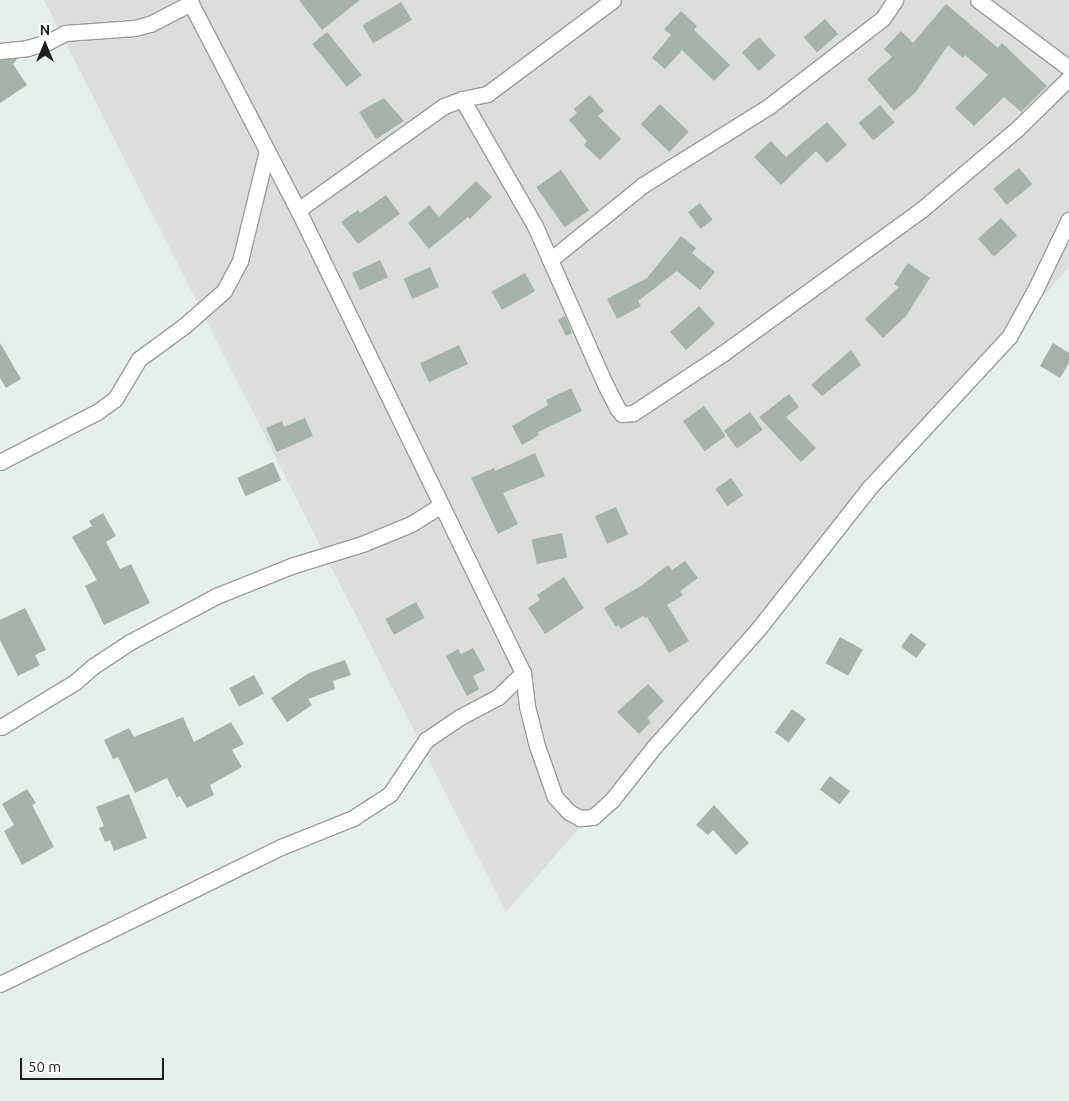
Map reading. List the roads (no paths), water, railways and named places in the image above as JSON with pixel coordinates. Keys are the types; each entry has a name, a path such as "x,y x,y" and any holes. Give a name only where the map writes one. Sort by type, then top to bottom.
{"street":[{"path":"298,210 444,106 462,98 487,94 613,0"},
{"path":"550,260 643,185 768,107 883,18 895,0"},
{"path":"978,0 1069,68"},
{"path":"0,51 27,48 48,42 65,32 135,28 150,24 190,2 298,210 523,673 531,722 555,797 569,812 580,818 593,817 612,800 654,748 759,628 869,488 1009,337 1036,288 1069,218"},
{"path":"462,98 535,226 616,408 622,414 633,413 722,354 921,210 1017,129 1069,78"},
{"path":"0,462 97,412 115,399 139,359 184,326 224,291 240,261 267,150"},
{"path":"1,727 75,682 130,642 216,596 291,566 362,544 411,524 441,505"},
{"path":"0,984 281,847 353,818 390,794 426,740 498,697 523,673"}]}
